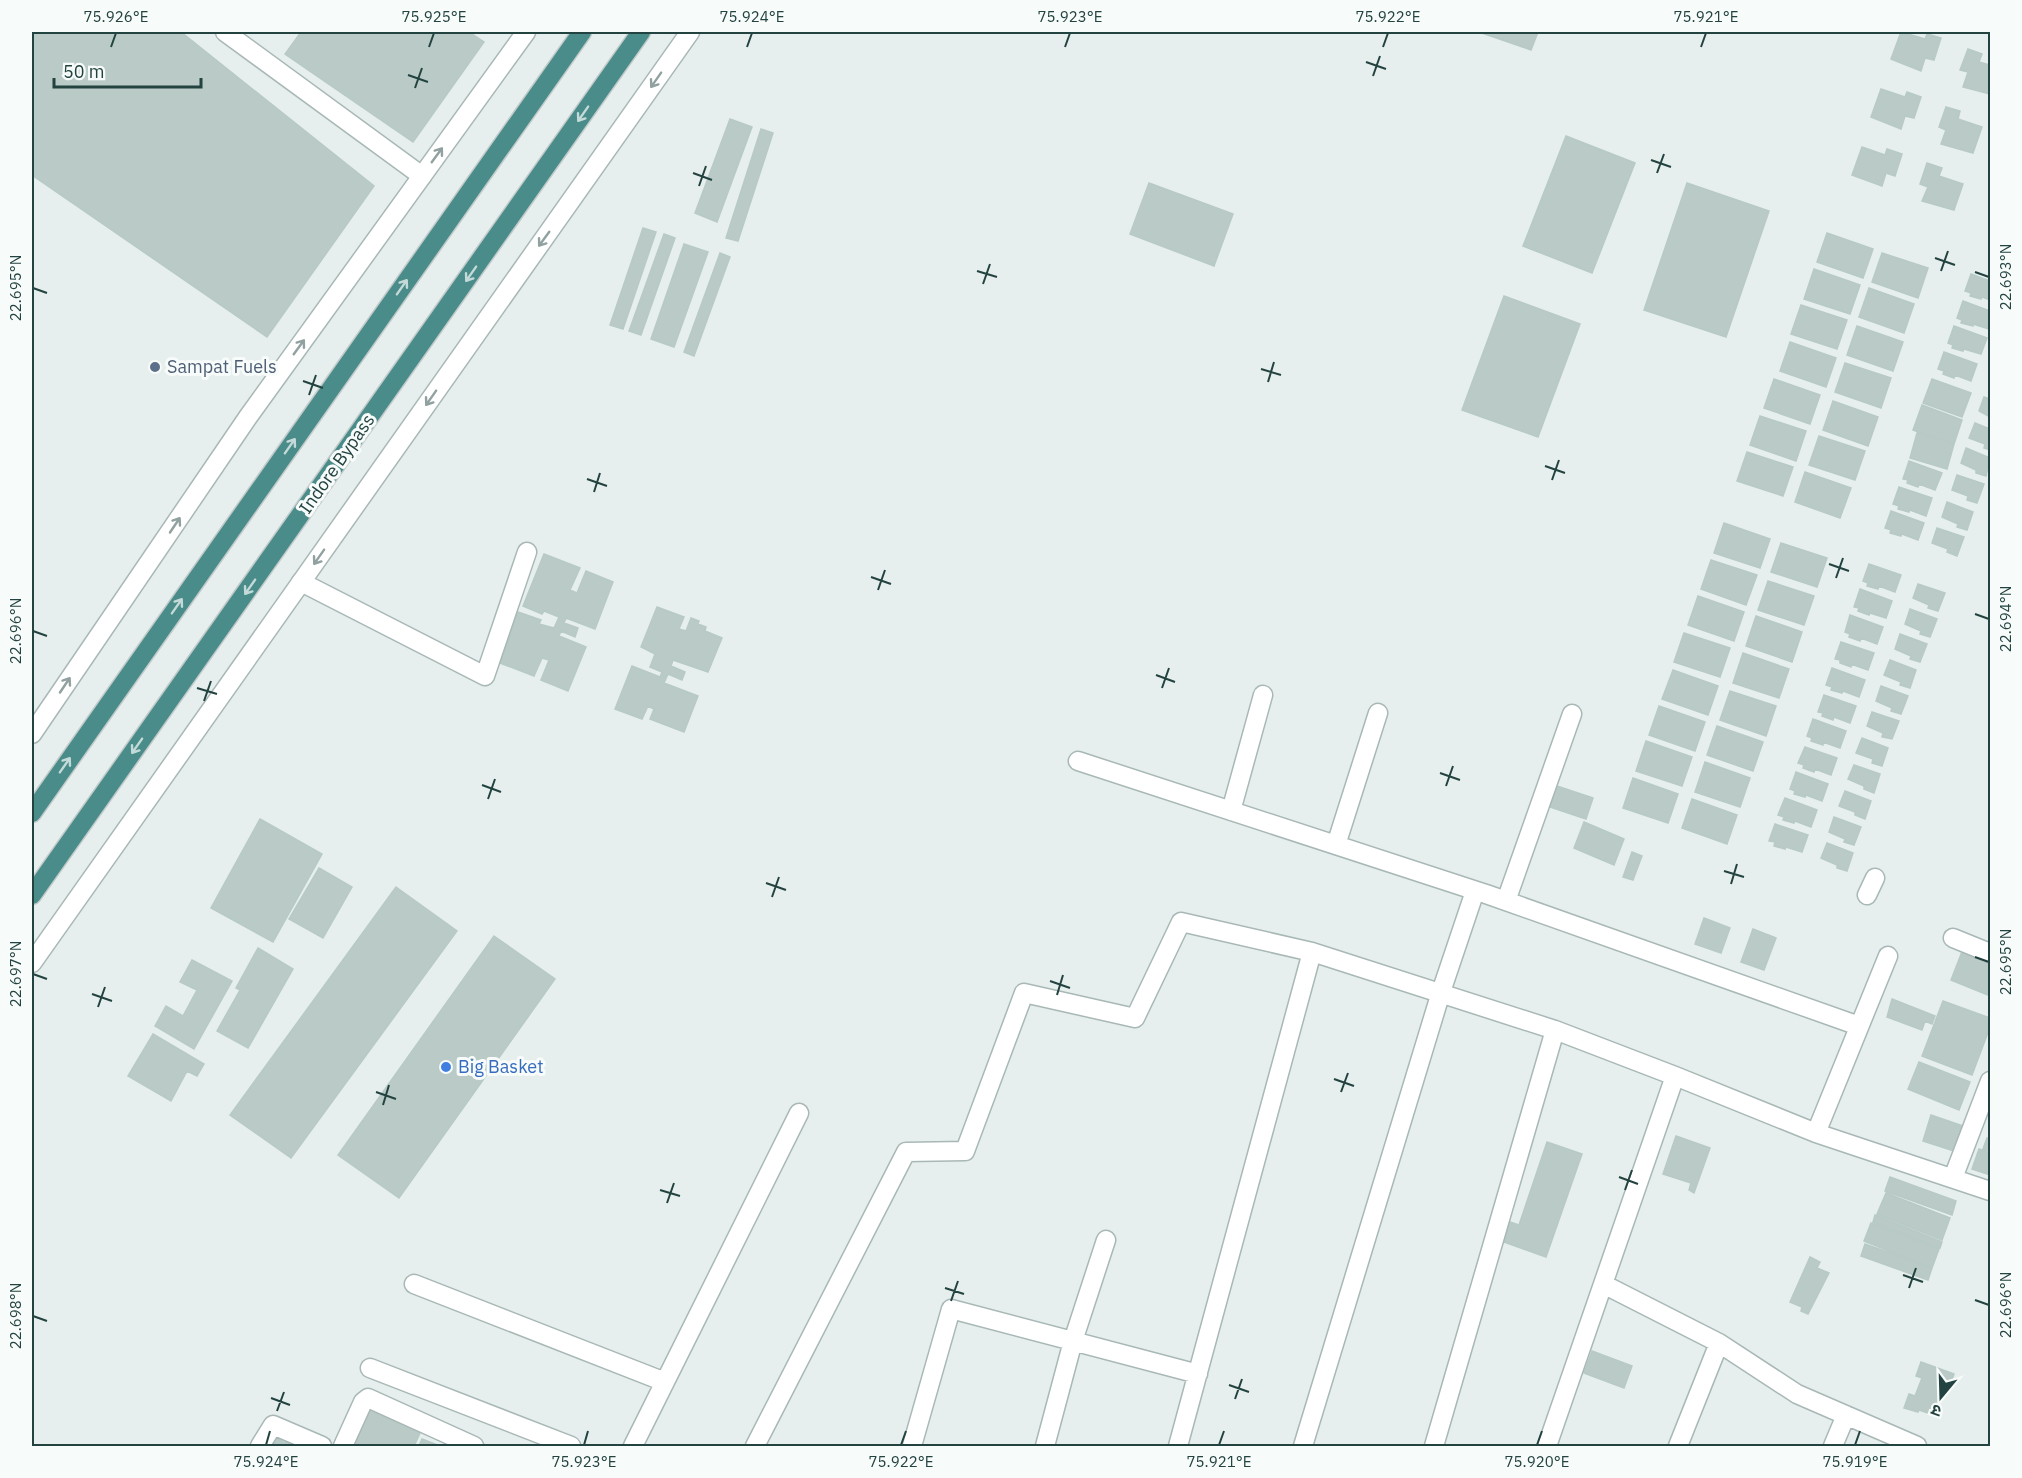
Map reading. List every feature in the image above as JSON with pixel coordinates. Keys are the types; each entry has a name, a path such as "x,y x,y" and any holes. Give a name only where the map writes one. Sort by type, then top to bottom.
{"highway":[{"path":"32,813 582,32"},
{"name":"Indore Bypass","path":"32,895 641,32"}],"street":[{"path":"225,32 422,176"},
{"path":"32,734 248,417 526,32"},
{"path":"32,963 690,32"},
{"path":"301,582 485,676 527,552"},
{"path":"1231,811 1263,695"},
{"path":"1336,845 1378,713"},
{"path":"1506,901 1572,714"},
{"path":"1078,761 1506,901 1859,1026"},
{"path":"1867,895 1875,878"},
{"path":"1303,1446 1474,891"},
{"path":"755,1446 906,1152 965,1151 1024,993 1135,1018 1182,922 1312,952 1441,992 1555,1030 1816,1133 1990,1191"},
{"path":"1953,938 1990,953"},
{"path":"1178,1446 1312,952"},
{"path":"1816,1133 1888,956"},
{"path":"1434,1446 1555,1030"},
{"path":"1547,1446 1675,1076"},
{"path":"1953,1178 1990,1081"},
{"path":"633,1446 799,1113"},
{"path":"1045,1446 1073,1341 1106,1240"},
{"path":"414,1284 665,1382"},
{"path":"1603,1284 1719,1343 1797,1394 1917,1446"},
{"path":"912,1446 951,1309 1198,1374"},
{"path":"1678,1446 1719,1343"},
{"path":"370,1368 571,1446"},
{"path":"343,1446 363,1402 368,1398 474,1446"},
{"path":"1833,1446 1845,1415"},
{"path":"260,1446 273,1425 322,1446"}],"building":[{"path":"32,32 181,32 374,186 267,337 32,175"},
{"path":"301,32 469,32 484,42 413,142 285,54"},
{"path":"1479,32 1538,32 1531,50"},
{"path":"1901,32 1925,39 1927,34 1941,38 1934,60 1925,58 1921,71 1891,59"},
{"path":"1968,49 1982,54 1979,62 1990,65 1990,94 1963,87 1968,72 1960,70"},
{"path":"1881,89 1905,97 1907,92 1921,97 1914,118 1905,116 1901,129 1871,117"},
{"path":"1946,107 1960,111 1958,119 1982,127 1973,153 1941,144 1946,130 1939,127"},
{"path":"730,119 752,127 717,222 695,213"},
{"path":"761,129 773,133 738,241 726,238"},
{"path":"1566,136 1635,163 1592,273 1523,246"},
{"path":"1862,147 1885,155 1887,149 1902,154 1895,176 1886,173 1882,186 1852,175"},
{"path":"1927,163 1942,168 1939,176 1963,184 1954,210 1922,201 1928,187 1920,184"},
{"path":"1149,183 1233,214 1214,266 1130,234"},
{"path":"1687,183 1769,211 1726,337 1644,310"},
{"path":"643,228 656,232 623,329 610,325"},
{"path":"1827,233 1873,249 1863,278 1817,262"},
{"path":"664,234 675,238 641,335 629,331"},
{"path":"684,244 708,252 674,347 651,339"},
{"path":"720,253 730,257 694,356 684,352"},
{"path":"1882,253 1928,268 1918,298 1872,282"},
{"path":"1814,269 1860,285 1850,314 1804,299"},
{"path":"1971,274 1990,281 1990,300 1970,296 1971,293 1965,291"},
{"path":"1869,288 1914,304 1904,333 1859,317"},
{"path":"1504,296 1580,324 1538,437 1462,410"},
{"path":"1963,301 1990,311 1989,329 1961,323 1962,320 1957,318"},
{"path":"1801,305 1847,320 1837,349 1791,334"},
{"path":"1857,326 1903,342 1893,371 1847,355"},
{"path":"1954,326 1987,338 1981,354 1952,348 1953,345 1948,343"},
{"path":"1790,342 1836,358 1826,387 1780,371"},
{"path":"1944,352 1977,364 1971,381 1955,375 1954,378 1943,374 1944,371 1938,369"},
{"path":"1845,363 1891,378 1881,408 1835,392"},
{"path":"1774,379 1820,395 1810,424 1764,408"},
{"path":"1932,379 1971,393 1962,417 1923,403"},
{"path":"1984,397 1990,399 1990,417 1979,411"},
{"path":"1833,401 1878,417 1868,446 1823,430"},
{"path":"1922,405 1962,420 1954,444 1913,430"},
{"path":"1760,416 1806,431 1796,461 1750,445"},
{"path":"1975,423 1990,429 1990,450 1984,448 1985,444 1969,438"},
{"path":"1917,433 1954,444 1947,469 1910,458"},
{"path":"1819,436 1865,451 1855,480 1809,465"},
{"path":"1966,448 1990,458 1986,476 1976,473 1976,470 1961,463"},
{"path":"1747,452 1793,467 1783,496 1737,481"},
{"path":"1909,461 1942,473 1935,490 1919,484 1918,487 1903,479"},
{"path":"1805,472 1851,488 1840,518 1795,502"},
{"path":"1957,475 1984,484 1977,503 1967,500 1968,496 1952,490"},
{"path":"1899,487 1932,498 1926,516 1910,510 1909,512 1898,509 1899,506 1893,504"},
{"path":"1947,502 1973,512 1967,530 1957,527 1958,524 1942,517"},
{"path":"1891,511 1924,523 1918,540 1902,534 1901,536 1890,533 1891,530 1885,528"},
{"path":"1724,523 1770,539 1760,568 1714,553"},
{"path":"1937,528 1964,537 1957,556 1947,552 1948,549 1932,543"},
{"path":"1781,543 1827,558 1817,587 1771,572"},
{"path":"544,554 580,568 570,590 577,593 586,571 613,582 595,629 566,618 564,623 578,628 575,637 561,631 559,636 586,647 568,691 541,680 549,660 542,658 534,676 500,663 518,612 541,620 539,624 554,628 559,617 544,611 542,614 523,606"},
{"path":"1711,560 1757,575 1746,605 1701,589"},
{"path":"1869,564 1901,575 1895,592 1879,586 1878,589 1867,586 1868,583 1863,581"},
{"path":"1768,581 1814,596 1804,625 1758,610"},
{"path":"1918,584 1945,593 1938,611 1928,608 1929,605 1913,598"},
{"path":"1860,589 1892,601 1886,618 1870,613 1869,615 1854,607"},
{"path":"1698,596 1744,612 1734,641 1688,625"},
{"path":"657,607 684,617 679,629 686,631 691,618 706,627 705,631 722,638 708,672 673,660 671,666 685,672 682,680 668,674 664,683 698,696 684,732 650,719 654,709 648,706 642,719 615,709 632,666 660,677 662,672 650,667 655,654 641,647"},
{"path":"1910,609 1937,619 1930,637 1920,634 1921,631 1905,624"},
{"path":"1850,615 1883,627 1877,644 1861,638 1860,641 1849,637 1850,634 1845,632"},
{"path":"1756,616 1802,632 1792,662 1746,646"},
{"path":"1684,633 1730,648 1720,677 1674,662"},
{"path":"1900,634 1927,644 1920,662 1910,659 1911,656 1895,649"},
{"path":"1841,642 1874,653 1868,670 1851,664 1851,667 1835,659"},
{"path":"1743,653 1789,669 1779,698 1733,683"},
{"path":"1890,660 1916,670 1910,688 1884,675"},
{"path":"1832,668 1865,680 1859,697 1843,691 1842,693 1831,690 1832,687 1826,685"},
{"path":"1673,670 1718,686 1708,715 1662,699"},
{"path":"1881,686 1908,696 1901,714 1891,711 1892,708 1876,701"},
{"path":"1730,691 1776,706 1766,736 1720,720"},
{"path":"1824,695 1856,706 1850,723 1834,717 1833,720 1818,712"},
{"path":"1659,706 1705,722 1695,751 1649,735"},
{"path":"1872,712 1899,721 1892,739 1882,737 1883,733 1867,726"},
{"path":"1813,719 1846,731 1840,748 1823,742 1823,745 1811,741 1812,738 1807,736"},
{"path":"1717,726 1763,742 1753,771 1707,755"},
{"path":"1862,738 1888,748 1882,766 1872,763 1873,759 1856,753"},
{"path":"1646,741 1692,757 1682,786 1636,771"},
{"path":"1805,747 1837,758 1831,775 1815,769 1814,772 1803,768 1804,765 1798,763"},
{"path":"1705,762 1750,778 1740,807 1695,792"},
{"path":"1854,765 1880,774 1874,793 1848,779"},
{"path":"1796,772 1828,784 1822,801 1806,795 1805,797 1794,794 1795,791 1790,789"},
{"path":"1633,778 1678,794 1668,823 1623,808"},
{"path":"1551,784 1593,798 1586,819 1544,805"},
{"path":"1845,791 1871,801 1865,819 1839,806"},
{"path":"1785,798 1817,810 1811,827 1795,821 1794,823 1783,820 1784,817 1778,815"},
{"path":"1692,799 1737,815 1727,844 1682,828"},
{"path":"1834,817 1861,827 1854,845 1844,842 1845,839 1829,832"},
{"path":"260,819 322,854 273,942 211,908"},
{"path":"1584,822 1624,839 1614,865 1574,848"},
{"path":"1775,824 1808,835 1802,852 1774,846 1775,842 1769,841"},
{"path":"1827,843 1853,853 1847,871 1821,858"},
{"path":"1632,852 1642,856 1633,880 1623,877"},
{"path":"319,868 352,887 323,938 289,919"},
{"path":"396,887 457,931 291,1158 230,1115"},
{"path":"1704,918 1730,928 1721,953 1695,944"},
{"path":"1753,929 1776,938 1764,970 1741,962"},
{"name":"Big Basket","path":"494,936 555,979 399,1198 338,1155"},
{"path":"1965,944 1990,954 1990,996 1951,980"},
{"path":"258,948 293,969 248,1048 217,1031 240,990 236,988"},
{"path":"192,960 232,981 194,1049 155,1026 166,1006 183,1016 197,990 180,982"},
{"path":"1892,999 1935,1016 1932,1024 1925,1021 1922,1030 1887,1017"},
{"path":"1943,1001 1990,1018 1990,1027 1972,1075 1922,1056"},
{"path":"153,1034 204,1064 197,1076 187,1071 171,1101 128,1076"},
{"path":"1919,1062 1970,1082 1959,1110 1908,1089"},
{"path":"1931,1115 1963,1126 1954,1151 1923,1141"},
{"path":"1676,1136 1710,1148 1694,1193 1689,1190 1691,1183 1663,1174"},
{"path":"1987,1138 1990,1139 1990,1151 1983,1149"},
{"path":"1547,1142 1582,1154 1546,1257 1504,1242 1510,1222 1519,1225"},
{"path":"1979,1149 1990,1153 1990,1175 1972,1169"},
{"path":"1890,1177 1956,1201 1952,1215 1885,1191"},
{"path":"1886,1193 1950,1218 1942,1240 1877,1214"},
{"path":"1875,1215 1942,1242 1940,1248 1873,1222"},
{"path":"1871,1223 1939,1249 1932,1268 1864,1241"},
{"path":"1865,1244 1932,1268 1928,1280 1861,1256"},
{"path":"1810,1257 1820,1262 1817,1268 1829,1273 1808,1314 1801,1311 1802,1307 1790,1302"},
{"path":"1592,1351 1632,1366 1624,1388 1584,1373"},
{"path":"1921,1362 1954,1374 1949,1388 1944,1386 1934,1415 1904,1408 1909,1394 1915,1396 1922,1378 1916,1376"},
{"path":"369,1409 420,1433 415,1444 419,1446 351,1446"},
{"path":"271,1435 285,1443 287,1439 301,1446 265,1446"},
{"path":"422,1439 440,1446 419,1446"}],"place":[{"name":"Sampat Fuels","path":"155,367"},
{"name":"Big Basket","path":"446,1067"}]}
